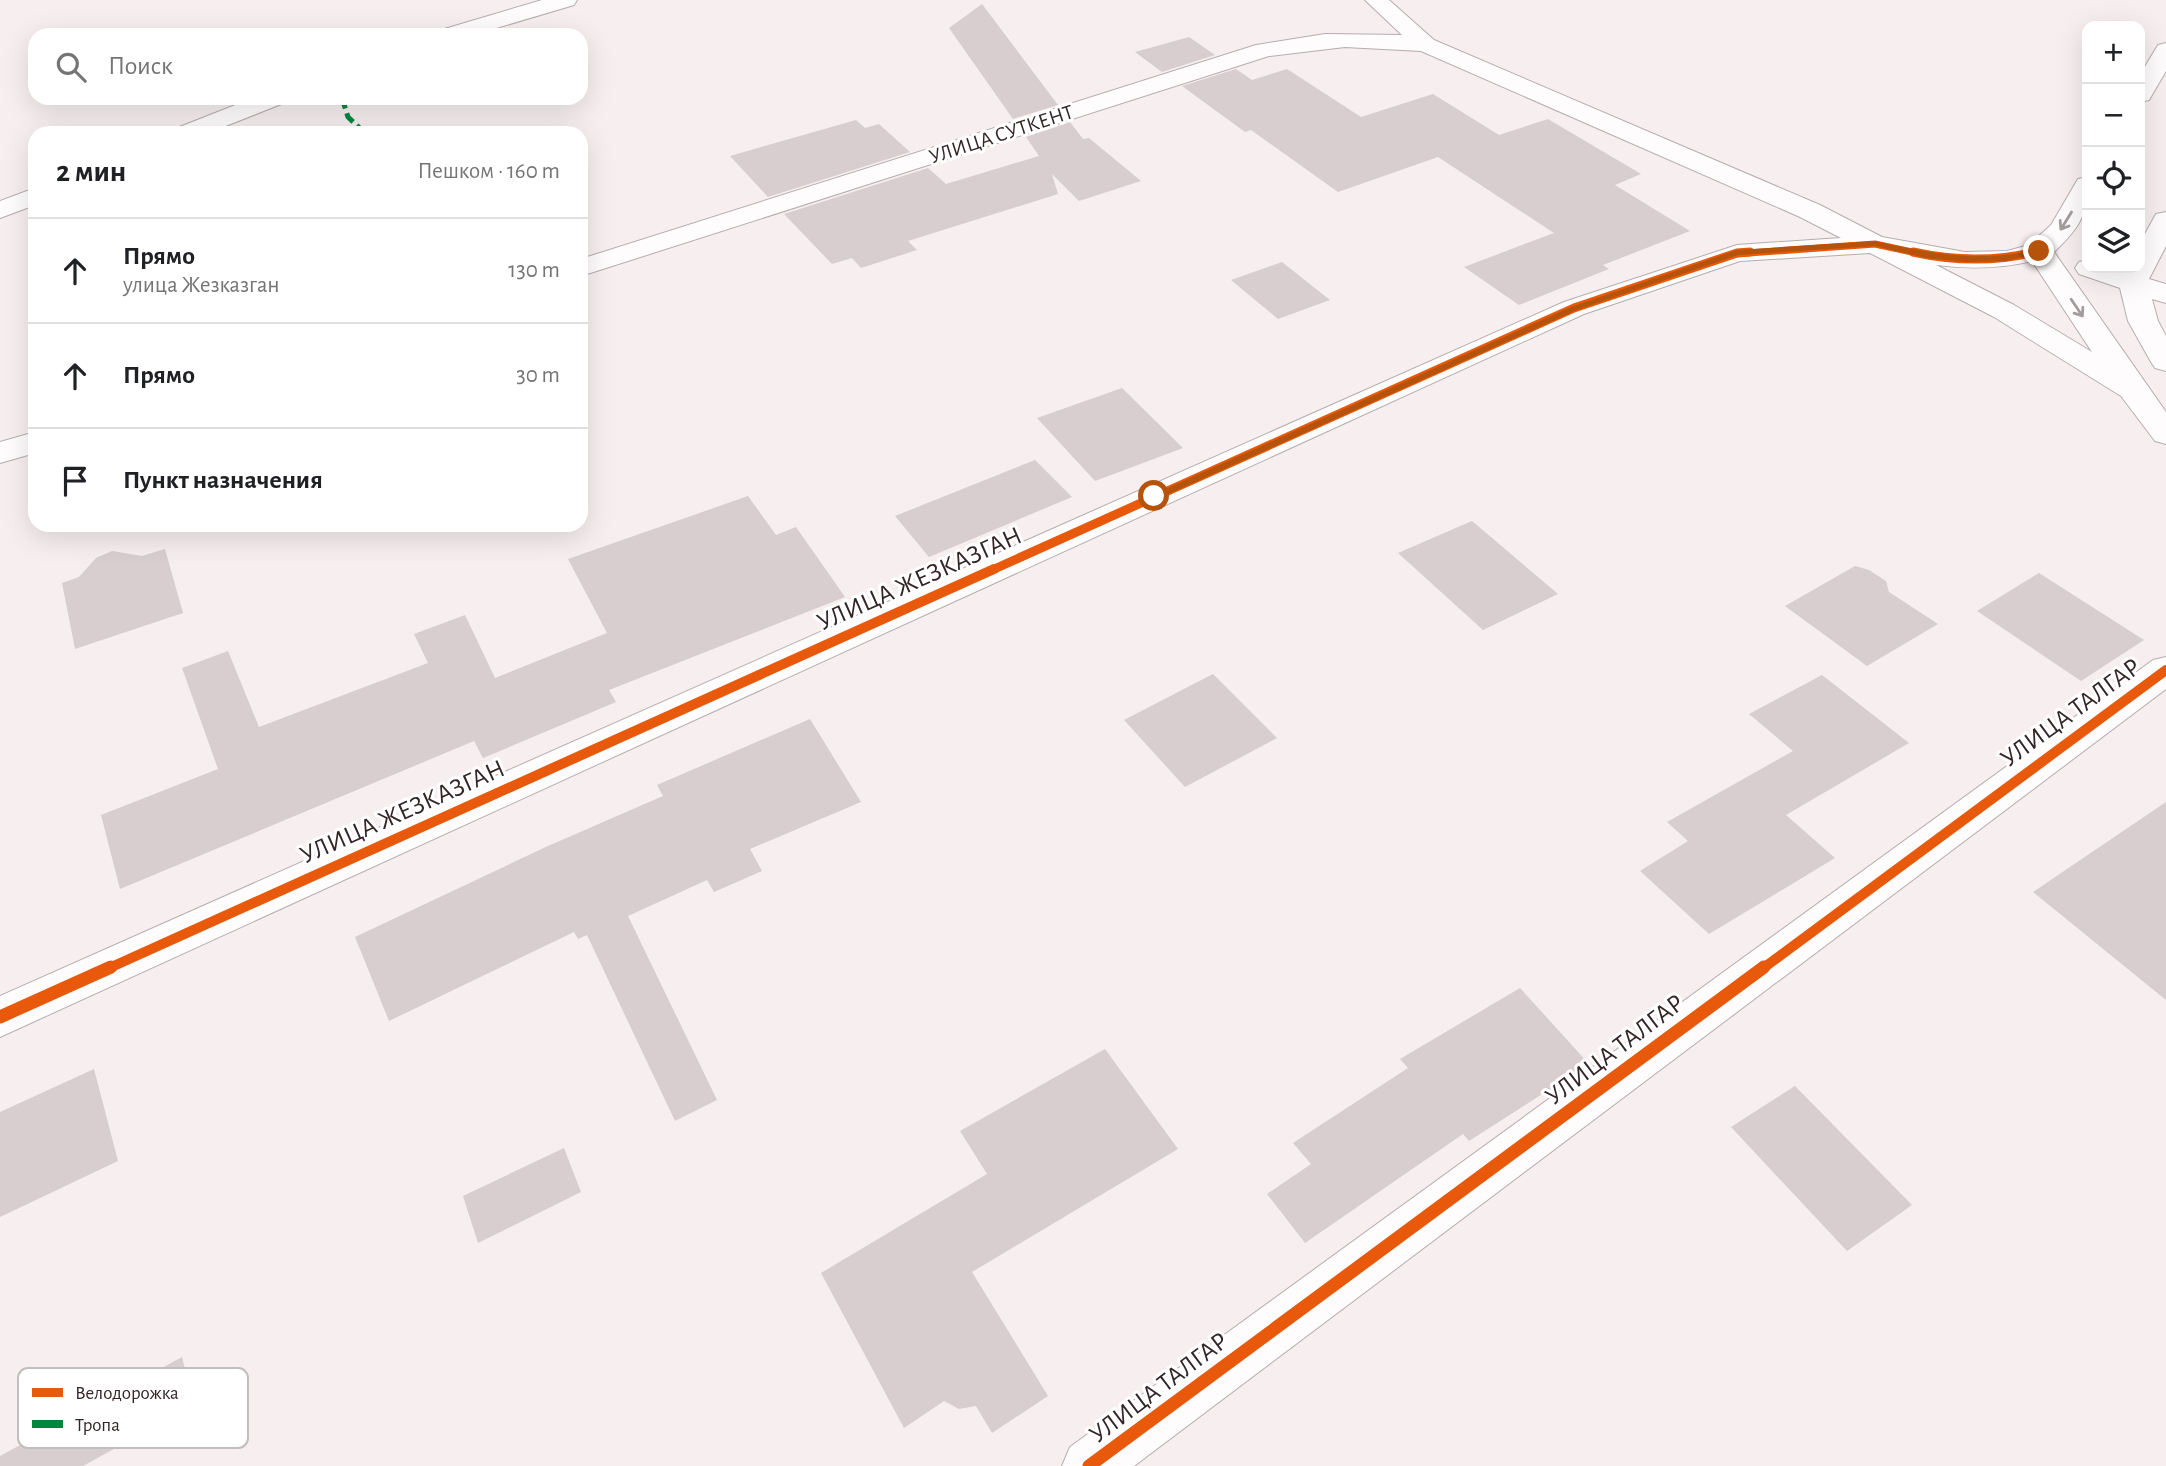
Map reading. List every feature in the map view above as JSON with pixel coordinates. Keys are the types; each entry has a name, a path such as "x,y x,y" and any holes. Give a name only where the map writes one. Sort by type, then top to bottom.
{"street":[{"path":"472,28 566,0"},
{"path":"1376,0 1426,45 1810,211 2004,311 2132,389"},
{"name":"УЛИЦА СУТКЕНТ","path":"588,266 1264,50 1309,40 1341,38 1426,45"},
{"path":"2145,86 2166,50"},
{"path":"204,126 257,105"},
{"path":"1875,244 1965,260 2007,259 2039,251 2062,229 2082,194"},
{"path":"0,210 28,199"},
{"path":"2166,220 2133,282 2143,321 2166,362"},
{"name":"УЛИЦА ЖЕЗКАЗГАН","path":"0,1017 1574,309 1737,253 1875,244"},
{"path":"2039,251 2082,265"},
{"path":"2039,251 2132,389 2166,434"},
{"path":"2106,273 2166,294"},
{"path":"0,453 28,444"},
{"name":"УЛИЦА ТАЛГАР","path":"1089,1466 2166,670"}],"building":[{"path":"982,4 1058,105 1013,119 949,28"},
{"path":"1189,37 1215,55 1162,72 1135,52"},
{"path":"1236,69 1252,80 1287,69 1361,117 1433,94 1499,135 1548,119 1641,174 1615,185 1690,231 1603,265 1609,269 1519,305 1464,267 1554,233 1438,157 1338,192 1251,130 1245,132 1182,86"},
{"path":"856,120 865,128 879,124 910,152 768,197 730,156"},
{"path":"1070,122 1083,139 1089,138 1141,181 1079,201 1052,174 1058,194 908,241 917,250 861,268 852,258 832,264 784,214 928,168 946,184 1039,156 1026,137"},
{"path":"1282,262 1330,300 1278,319 1231,280"},
{"path":"1122,388 1183,448 1095,481 1037,418"},
{"path":"1035,460 1072,497 929,557 895,516"},
{"path":"748,496 776,535 796,527 845,597 609,690 616,702 483,758 474,741 120,889 101,815 218,769 182,668 228,651 259,727 428,663 414,634 465,615 495,678 607,633 568,559"},
{"path":"1472,521 1558,594 1483,630 1398,553"},
{"path":"165,549 183,613 75,649 62,583 79,577 96,558 112,551 142,556"},
{"path":"1855,566 1869,570 1886,581 1889,592 1938,624 1867,666 1785,606"},
{"path":"2039,573 2144,640 2081,681 1977,611"},
{"path":"1213,674 1277,738 1185,787 1124,720"},
{"path":"1822,675 1909,743 1786,815 1835,858 1709,934 1640,871 1688,841 1667,822 1793,751 1749,714"},
{"path":"810,719 861,802 750,849 762,871 714,892 707,880 628,916 717,1100 675,1121 587,935 578,939 574,932 389,1021 355,937 548,846 663,796 657,785"},
{"path":"2166,802 2166,1000 2033,892"},
{"path":"1520,988 1589,1064 1469,1141 1463,1134 1305,1243 1267,1194 1311,1164 1293,1143 1408,1068 1400,1059"},
{"path":"1105,1049 1178,1149 972,1272 1048,1396 992,1433 976,1406 959,1409 944,1401 904,1428 821,1273 987,1174 960,1131"},
{"path":"94,1069 118,1161 0,1217 0,1112"},
{"path":"1795,1086 1912,1205 1847,1251 1731,1127"},
{"path":"564,1148 581,1192 478,1243 463,1196"},
{"path":"182,1357 185,1368 162,1368"},
{"path":"18,1446 116,1448 83,1466 0,1466 0,1456"}],"marked path":[{"path":"344,105 348,117 358,126"}],"cycle path":[{"path":"0,1017 1574,308 1737,253 1875,244 1965,260 2007,259 2039,251"},
{"path":"1089,1466 2166,670"}],"route":[{"path":"1154,496 1574,309 1737,253 1875,244 1965,260 2007,259 2039,251"}]}
